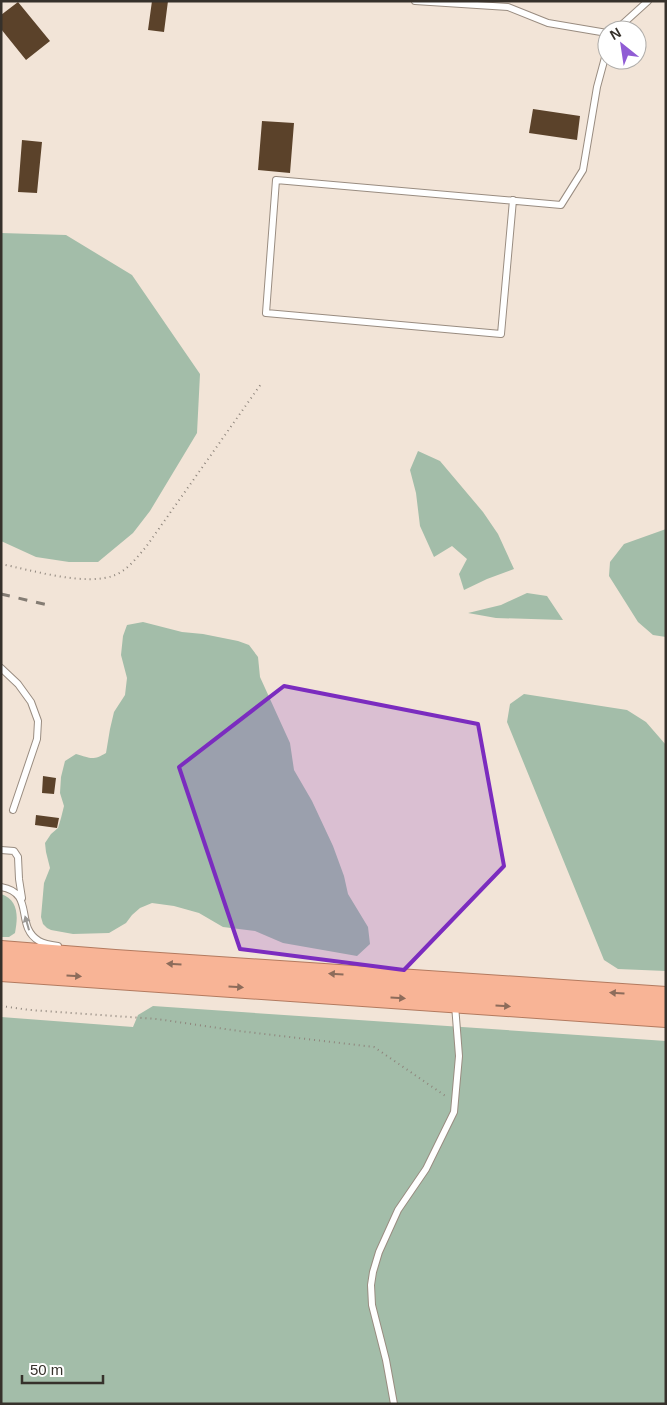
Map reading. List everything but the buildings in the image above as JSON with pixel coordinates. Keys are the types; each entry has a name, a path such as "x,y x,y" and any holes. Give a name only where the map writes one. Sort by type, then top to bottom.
{"highway":[{"path":"1,951 666,997"},
{"path":"1,971 666,1017"}],"lane":[{"path":"415,1 508,7 548,23 597,31"},
{"path":"627,20 648,1"},
{"path":"513,200 501,334 266,313 276,180 513,200 561,205 583,170 602,70"},
{"path":"1,668 18,684 31,702 38,721 37,739 12,810"},
{"path":"1,850 14,851 18,856 19,885 26,924 31,934 42,943 60,947"},
{"path":"1,887 15,892 22,902"},
{"path":"70,949 115,960"},
{"path":"394,1404 386,1360 372,1305 371,1285 379,1252 398,1210 426,1169 454,1112 459,1056 455,1002"}],"path":[{"path":"1,564 64,577 95,579 115,575 128,567 146,547 261,384"},
{"path":"1,1006 30,1010 157,1018 239,1031 374,1047 455,1102"}],"highlighted area":[{"path":"284,686 478,724 504,866 404,970 240,949 179,767"}],"green space":[{"path":"1,233 66,235 132,275 200,374 197,433 150,511 133,533 98,562 69,562 36,557 1,541"},
{"path":"418,451 440,461 483,512 498,534 514,569 464,590 459,574 467,559 452,546 434,557 420,526 416,493 410,470"},
{"path":"666,529 666,637 653,635 638,622 609,576 610,562 624,544"},
{"path":"527,593 547,596 563,620 496,618 468,613 501,605"},
{"path":"143,622 182,632 238,641 249,645 258,657 260,677 290,743 294,770 312,801 333,846 344,876 348,894 368,927 370,944 357,956 283,943 255,931 223,927 199,913 174,906 152,903 140,908 126,923 109,933 73,934 51,930 43,924 41,917 44,883 50,868 45,843 58,828 64,806 60,793 65,761 76,754 91,758 106,753 114,712 125,695 127,678 121,655 123,636 127,625"},
{"path":"524,694 627,710 646,722 666,745 666,971 618,969 604,960 507,722 510,704"},
{"path":"1,894 11,900 17,915 15,933 9,937 1,937"},
{"path":"153,1006 666,1041 666,1404 1,1404 1,1017 133,1027 138,1015"}],"railway":[{"path":"1,594 52,606"}]}
